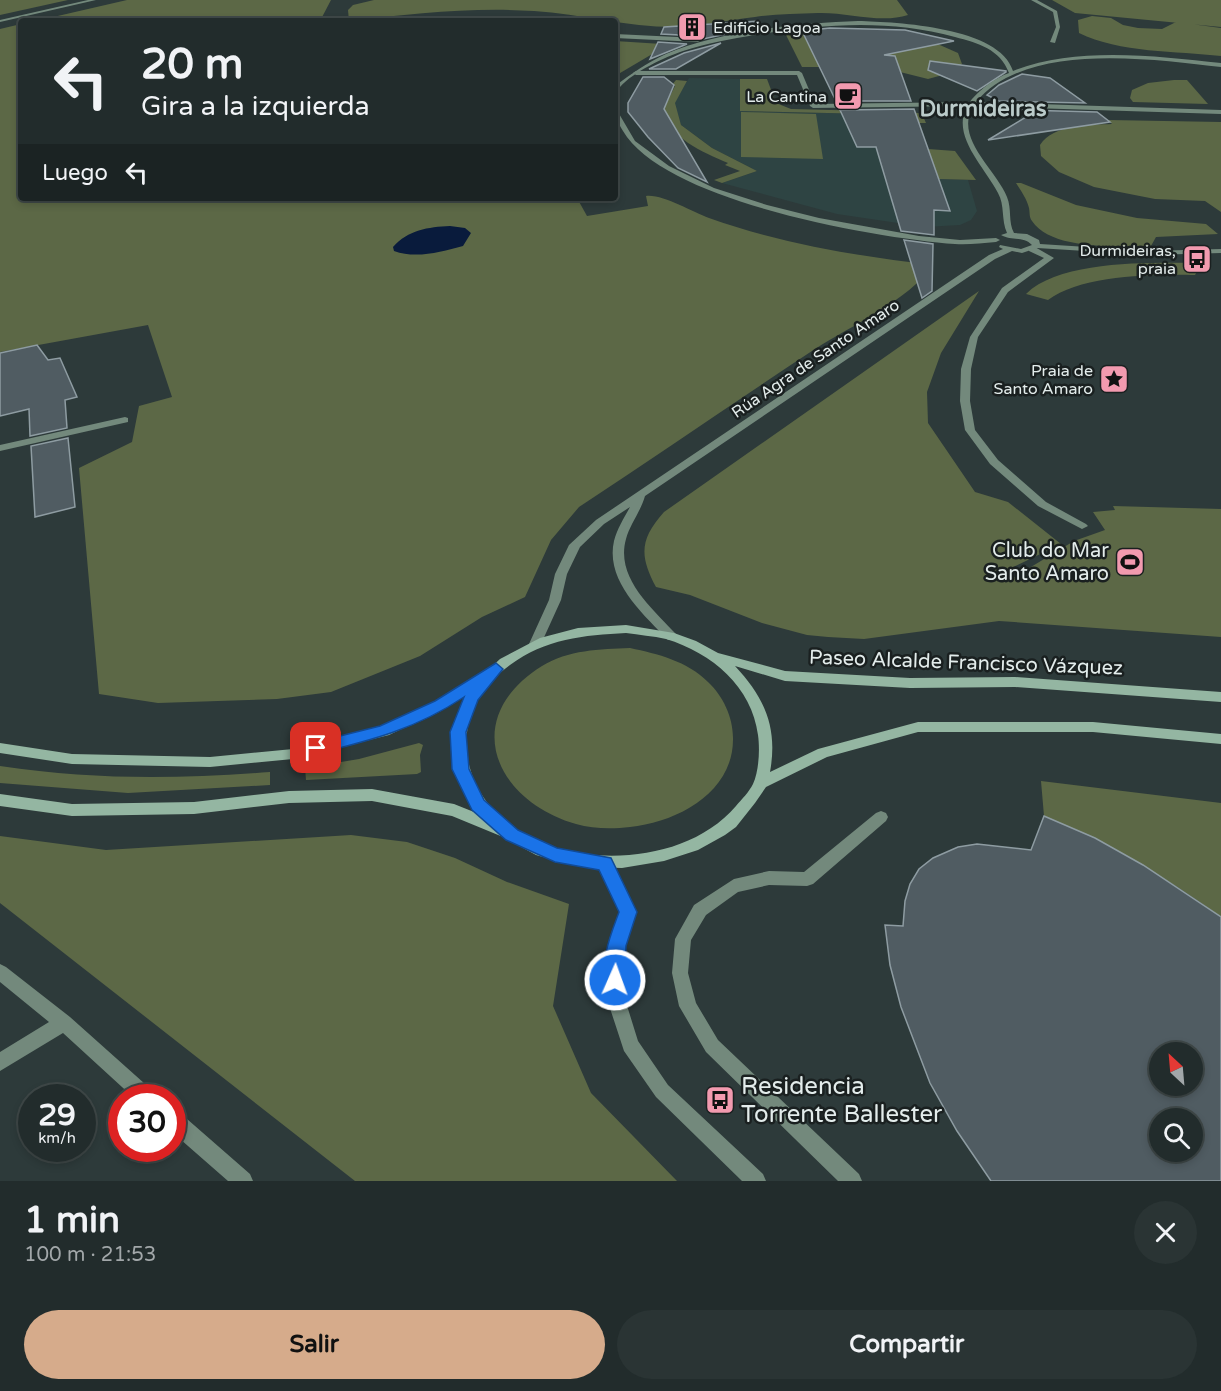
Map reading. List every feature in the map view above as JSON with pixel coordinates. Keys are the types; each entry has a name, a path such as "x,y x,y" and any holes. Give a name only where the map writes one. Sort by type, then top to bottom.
{"main road":[{"path":"0,748 83,759 210,762 293,754 384,731 440,705 514,655 535,644 579,631 626,628 672,637 712,655 742,680 762,711 768,747 760,783 737,816 702,842 656,858 605,863 555,855 454,810 372,795 289,797 194,808 72,810 0,800"},
{"name":"Paseo Alcalde Francisco Vázquez","path":"712,655 785,676 910,683 1015,682 1221,697"},
{"path":"496,669 471,698 458,732 460,769 478,805 512,835"},
{"path":"760,783 823,753 918,727 1093,727 1221,739"}],"street":[{"path":"0,21 94,0"},
{"path":"1033,0 1055,11 1058,27 1053,42"},
{"path":"618,86 663,56 685,48 743,35 812,24 858,22 907,25 949,33 983,44 999,52 1011,72"},
{"path":"618,36 686,40 743,35"},
{"path":"1011,234 1007,228 1005,197 968,141 965,116 971,104 985,88 1011,72 1058,62 1092,58 1135,57 1221,65"},
{"path":"636,73 799,73 813,106 971,104 1221,112"},
{"path":"618,123 619,127 657,162 685,177 749,202 863,229 957,242 996,240 1000,236 1011,234 1030,238 1036,242 1034,248"},
{"path":"996,240 1000,245 1010,249 1150,253 1221,251"},
{"path":"1034,248 1050,258 1005,290 974,337 966,369 965,401 970,430 994,462 1034,497 1082,526"},
{"name":"Rúa Agra de Santo Amaro","path":"535,644 555,600 561,574 575,545 600,522 992,257 1010,249"},
{"path":"0,448 125,420"},
{"path":"640,497 619,543 618,567 633,592 672,637"},
{"path":"852,1181 712,1046 688,1006 680,973 683,939 700,910 734,886 769,878 807,879 881,817"},
{"path":"605,863 628,912 616,946 615,996 630,1046 662,1091 756,1181"},
{"path":"0,972 64,1023 132,1084"},
{"path":"0,1062 64,1023"},
{"path":"186,1131 243,1181"}],"shaded area":[{"path":"689,78 740,79 740,111 915,115 939,179 968,180 977,211 971,220 960,225 925,227 837,214 722,183 757,171 712,148 681,125 674,103"}],"green space":[{"path":"0,0 68,0 0,15"},
{"path":"127,0 331,0 322,18 49,18"},
{"path":"374,0 897,0 908,15 875,18 829,13 786,14 674,27 618,22 618,18 588,18 511,10 349,18 348,10 353,5"},
{"path":"1052,0 1221,0 1221,27 1075,13"},
{"path":"1092,16 1111,18 1123,25 1138,28 1162,29 1176,22 1221,28 1221,56 1130,48 1095,40 1079,33 1078,20"},
{"path":"18,25 18,201 579,201 587,216 648,206 646,196 653,196 736,227 792,242 876,258 933,265 909,290 878,312 815,349 579,507 551,540 525,597 482,617 420,656 331,692 277,699 158,703 99,694 79,468 132,442 139,406 172,397 148,325 0,352 0,29"},
{"path":"806,29 933,42 958,53 962,64 950,73 928,79 880,67 802,67 785,33"},
{"path":"618,41 662,44 654,53 618,74"},
{"path":"740,79 767,79 776,103 791,109 913,112 922,114 926,123 918,123 915,115 740,111"},
{"path":"676,80 687,81 675,103 681,125 712,148 757,171 722,183 714,180 740,171 725,165 728,163 688,143 672,128 664,108"},
{"path":"1187,80 1208,104 1133,102 1130,98 1132,90 1148,83"},
{"path":"741,112 816,114 823,159 741,157"},
{"path":"1108,120 1221,122 1221,212 1205,201 1155,199 1094,187 1059,172 1041,156 1040,145 1054,133 1073,127 1112,124"},
{"path":"928,149 955,151 976,180 939,179"},
{"path":"1016,183 1076,205 1137,218 1206,224 1218,234 1156,237 1151,246 1105,246 1070,242 1042,231 1032,221 1027,201"},
{"path":"1202,263 1195,275 1139,276 1098,281 1079,285 1048,300 1026,294 1042,283 1062,274 1085,269 1110,265"},
{"path":"979,291 941,353 927,392 928,423 975,492 1008,502 1061,544 1007,570 1006,582 1074,541 1105,530 1093,512 1115,510 1113,506 1221,509 1221,637 999,621 864,639 828,637 807,635 762,623 690,595 656,587 647,566 645,548 650,531 664,512"},
{"path":"630,648 681,664 700,675 713,688 723,700 731,722 733,738 731,757 714,789 684,811 666,819 617,828 596,828 576,824 548,812 524,796 507,777 497,756 495,733 501,709 516,687 542,666 552,661 584,651"},
{"path":"419,743 423,745 420,755 421,772 417,774 306,780 305,768 359,759"},
{"path":"0,766 69,774 135,777 270,772 270,785 128,793 0,783"},
{"path":"1041,781 1221,803 1221,917 1179,888 1135,862 1044,816"},
{"path":"351,835 407,842 455,858 507,882 569,904 553,1006 591,1093 677,1181 355,1181 0,903 0,836 106,850"}],"water":[{"path":"450,226 465,228 471,233 463,246 420,255 394,251 393,247 399,241 412,233"}],"building":[{"path":"760,21 745,30 703,39 698,36 661,34 664,27"},
{"path":"830,28 905,30 954,41 884,55 895,56 911,101 836,101 802,31"},
{"path":"658,42 687,44 650,59"},
{"path":"721,43 676,69 649,69 684,53"},
{"path":"930,61 1006,72 977,91 928,70"},
{"path":"1022,74 1050,78 1085,103 999,101 987,95 999,85"},
{"path":"643,77 664,77 674,85 664,109 707,182 678,168 628,112 628,103"},
{"path":"914,109 950,211 934,210 934,235 901,231 876,147 857,147 840,110"},
{"path":"1021,110 1097,112 1110,122 988,140 1031,114"},
{"path":"904,240 933,244 932,291 922,298"},
{"path":"37,345 48,360 60,358 77,397 65,400 67,428 30,436 29,409 0,416 0,353"},
{"path":"68,438 75,507 35,517 31,446"},
{"path":"1044,816 1095,838 1143,865 1221,917 1221,1181 991,1181 957,1131 930,1083 901,1007 890,965 885,925 903,926 905,901 910,884 919,869 933,858 958,847 977,844 1031,850"}],"place":[{"name":"Edificio Lagoa","path":"692,27"},
{"name":"La Cantina","path":"848,96"},
{"name":"Durmideiras, praia","path":"1197,259"},
{"name":"Praia de Santo Amaro","path":"1114,379"},
{"name":"Club do Mar Santo Amaro","path":"1130,562"},
{"name":"Residencia Torrente Ballester","path":"720,1100"}],"district":[{"name":"Durmideiras","path":"983,108"}],"route":[{"path":"316,748 384,731 440,705 496,669 471,698 458,732 460,769 478,805 512,835 555,855 605,863 628,912 616,946 615,980"}]}
